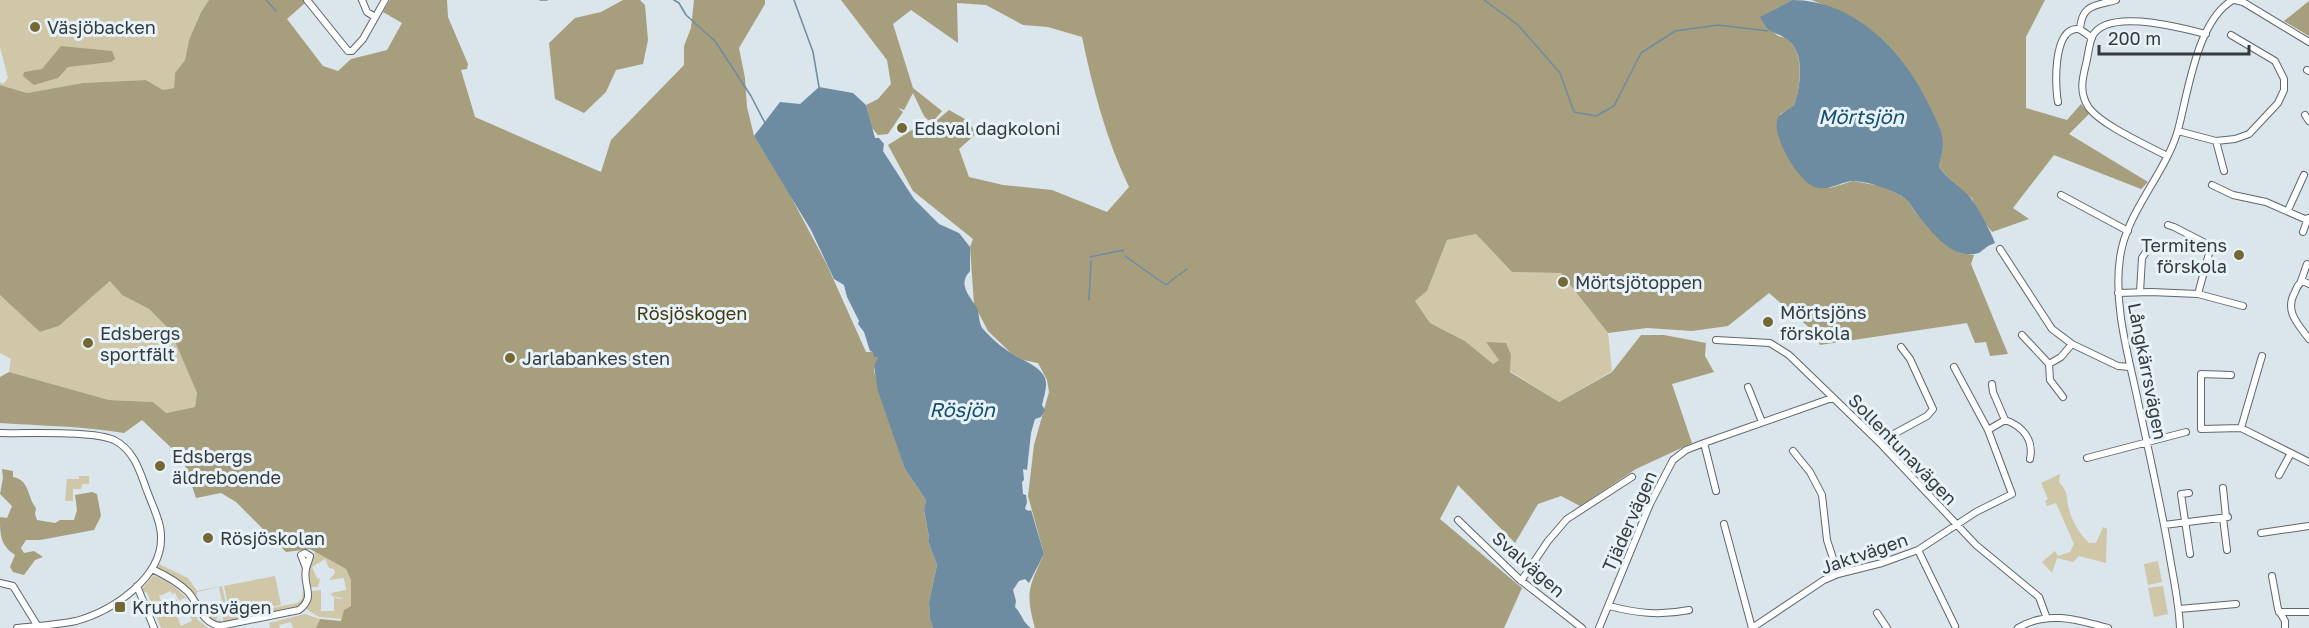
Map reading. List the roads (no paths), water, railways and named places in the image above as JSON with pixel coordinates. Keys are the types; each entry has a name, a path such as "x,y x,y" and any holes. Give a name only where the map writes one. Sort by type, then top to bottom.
{"street":[{"path":"307,0 348,51 352,51 363,39 385,0"},
{"path":"362,0 367,12 375,17"},
{"path":"2080,29 2081,16 2086,10 2116,0"},
{"path":"2234,0 2243,2 2309,42"},
{"name":"Långkärrsvägen","path":"2180,628 2179,609 2164,525 2130,367 2118,293 2120,256 2128,231 2178,131 2205,34 2225,4 2234,0"},
{"path":"2167,156 2122,132 2090,109 2082,94 2081,86 2092,38 2102,27 2142,21 2166,24 2205,34"},
{"path":"2058,102 2056,82 2060,48 2067,33 2080,29 2092,38"},
{"path":"2178,131 2216,141 2235,139 2249,134 2278,103 2284,90 2284,79 2275,61 2231,35"},
{"path":"2216,141 2224,171"},
{"path":"2288,210 2304,175"},
{"path":"2212,185 2233,195 2266,202 2308,219 2303,232"},
{"path":"2061,195 2128,231"},
{"path":"2168,225 2211,246 2198,294"},
{"path":"2000,249 2052,329 2072,344 2118,366 2130,367"},
{"path":"2140,292 2142,258 2148,249"},
{"path":"2307,264 2290,302 2291,313 2309,339"},
{"path":"2301,281 2309,284"},
{"path":"2118,293 2198,294 2242,306"},
{"path":"2022,335 2049,364 2050,380 2063,397"},
{"name":"Sollentunavägen","path":"1716,340 1770,343 1789,355 1879,442 1976,545 2039,597 2046,616"},
{"path":"2049,364 2061,357 2072,344"},
{"path":"1879,442 1927,416 1933,409 1910,359 1901,347"},
{"path":"2241,428 2262,356"},
{"path":"1954,367 1988,429 2005,420 2024,430 2030,444 2030,459"},
{"path":"2231,375 2201,374 2200,429 2241,428 2309,462"},
{"path":"1992,384 2005,420"},
{"path":"1748,387 1762,422"},
{"name":"Tjädervägen","path":"1599,628 1650,504 1673,460 1686,450 1832,398"},
{"name":"Jaktvägen","path":"1752,628 1824,580 1918,550 1976,512 2012,494 1988,429"},
{"path":"2087,458 2186,432"},
{"path":"0,433 99,435 115,440 129,452 141,472 161,536 160,551 152,568 137,586 111,606 73,623 17,628"},
{"path":"1704,443 1716,491"},
{"path":"1793,451 1810,472 1822,495 1827,540 1838,574"},
{"path":"2279,475 2291,453"},
{"path":"1521,581 1548,541 1567,519 1632,477"},
{"path":"2223,488 2227,550"},
{"path":"2189,493 2181,494 2190,554"},
{"path":"2164,525 2226,517"},
{"name":"Svalvägen","path":"1458,520 1521,581 1582,628"},
{"path":"1724,524 1752,628"},
{"path":"2261,533 2309,526"},
{"path":"1918,550 1956,626"},
{"path":"152,568 177,582 195,601 203,618 213,625 220,626 299,610 304,606 309,594 306,568"},
{"path":"2272,576 2279,612 2285,621 2285,628"},
{"path":"0,583 13,586 37,626"},
{"path":"137,586 154,628"},
{"path":"2179,609 2236,604"},
{"path":"1608,606 1638,614 1672,614 1689,610"},
{"path":"2279,612 2309,612"},
{"path":"1877,613 1887,628"},
{"path":"2018,628 2046,616 2074,619 2108,628"},
{"path":"73,623 79,628"}],"water":[{"name":"Mörtsjön","path":"1792,0 1815,2 1837,9 1858,20 1893,50 1908,69 1939,126 1943,150 1939,167 1972,200 1995,243 1979,253 1960,253 1943,243 1907,200 1897,193 1873,184 1854,181 1830,187 1814,187 1794,168 1779,138 1777,121 1784,112 1794,106 1800,80 1797,51 1785,38 1768,29 1760,17"},
{"name":"Rösjön","path":"819,87 853,93 866,105 875,138 879,138 884,144 883,151 914,199 939,224 959,233 970,247 970,271 966,276 965,286 977,308 983,329 1003,348 1039,370 1045,378 1046,388 1042,405 1045,410 1041,417 1035,419 1027,470 1023,469 1024,480 1022,482 1023,494 1026,495 1027,502 1025,509 1031,510 1044,554 1029,583 1025,579 1019,581 1013,590 1015,607 1031,628 933,628 929,602 937,565 928,541 924,510 926,500 905,469 878,391 874,366 878,357 874,357 873,352 870,351 844,285 834,279 811,230 754,136 780,102 800,104"}],"waterway":[{"path":"266,0 276,11"},
{"path":"540,0 547,0"},
{"path":"674,0 679,3 686,15 715,41 751,96 765,123"},
{"path":"794,0 813,52 819,87"},
{"path":"1484,0 1518,25 1560,73 1574,112 1596,116 1614,106 1641,53 1675,31 1718,25 1768,31"},
{"path":"1090,257 1123,250 1123,252"},
{"path":"1125,256 1166,285 1177,276"},
{"path":"1089,300 1091,261"},
{"path":"1179,275 1187,269"}],"place":[{"name":"Väsjöbacken","path":"35,27"},
{"name":"Edsval dagkoloni","path":"902,128"},
{"name":"Termitens förskola","path":"2239,255"},
{"name":"Mörtsjötoppen","path":"1563,282"},
{"name":"Mörtsjöns förskola","path":"1768,322"},
{"name":"Edsbergs sportfält","path":"88,343"},
{"name":"Jarlabankes sten","path":"510,358"},
{"name":"Edsbergs äldreboende","path":"160,466"},
{"name":"Rösjöskolan","path":"208,538"},
{"name":"Kruthornsvägen","path":"120,607"}],"park label":[{"name":"Rösjöskogen","path":"692,313"}]}
